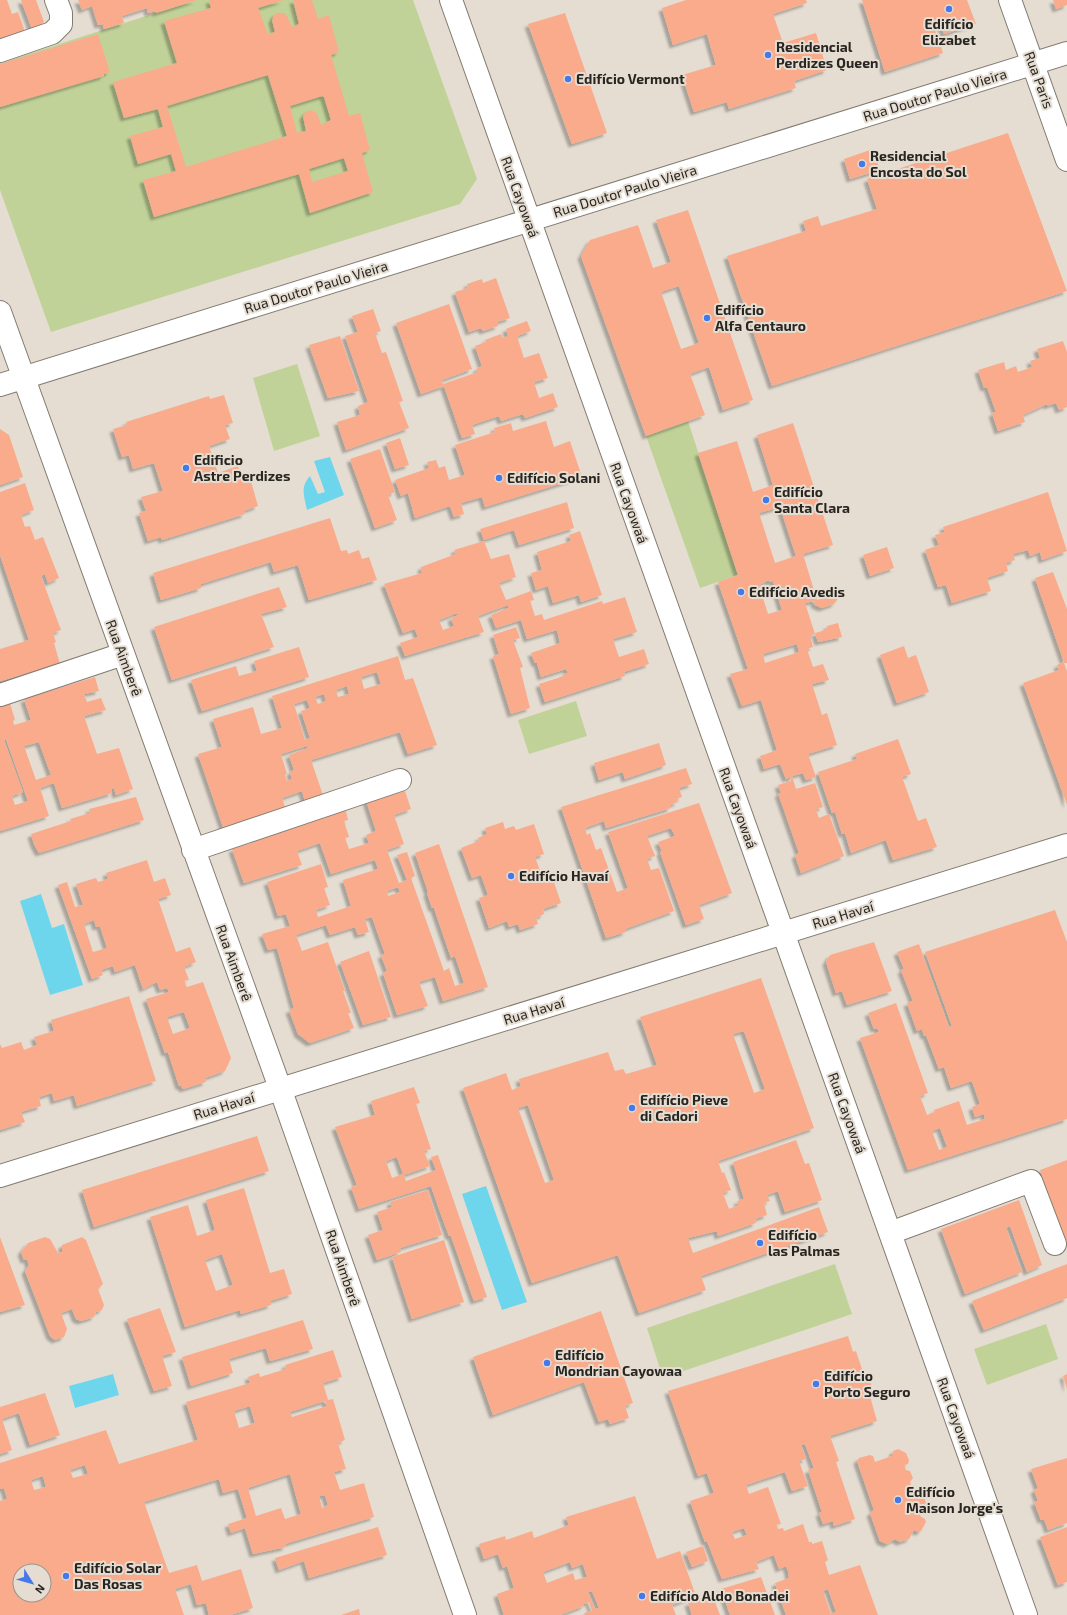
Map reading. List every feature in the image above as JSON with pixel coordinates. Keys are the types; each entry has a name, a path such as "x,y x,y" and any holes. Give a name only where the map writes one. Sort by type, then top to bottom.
{"street":[{"path":"0,51 52,33 60,24 61,14 56,0"},
{"name":"Rua Cayowaá","path":"451,0 782,934 1026,1615"},
{"name":"Rua Paris","path":"1010,0 1067,160"},
{"name":"Rua Doutor Paulo Vieira","path":"0,384 1067,53"},
{"name":"Rua Aimberê","path":"0,312 280,1088 465,1615"},
{"path":"0,695 123,654"},
{"path":"194,850 400,780"},
{"name":"Rua Havaí","path":"0,1176 1067,845"},
{"path":"890,1233 1030,1181 1055,1244"}],"green space":[{"path":"196,0 413,0 477,179 460,204 51,332 0,190 0,63"},
{"path":"297,364 320,436 274,451 253,378"},
{"path":"688,421 738,575 700,588 646,436"},
{"path":"576,701 587,736 529,754 518,720"},
{"path":"835,1264 852,1314 663,1378 647,1328"},
{"path":"1046,1324 1058,1359 987,1385 974,1349"}],"water":[{"path":"330,457 344,495 307,510 304,488 310,476 318,494 325,492 314,461"},
{"path":"41,894 52,928 64,924 83,985 50,995 20,901"},
{"path":"486,1186 527,1302 502,1310 462,1194"},
{"path":"113,1374 119,1395 75,1408 69,1386"}],"building":[{"path":"0,0 7,0 12,14 18,12 25,32 0,40"},
{"path":"21,0 36,0 44,22 39,27 32,29"},
{"path":"78,0 197,0 156,13 156,11 148,13 147,8 122,16 124,23 104,29 103,24 98,25 92,6 82,10"},
{"path":"209,0 284,0 258,8 268,34 275,32 272,20 275,14 278,13 284,13 287,16 292,27 299,24 293,0 312,0 318,19 329,15 339,52 331,55 349,116 360,113 370,150 362,153 373,192 310,213 299,174 154,217 143,180 176,171 171,154 138,164 130,136 163,127 158,109 124,118 113,82 177,63 164,21 211,8","holes":["268,75 287,136 186,167 167,106","322,96 324,97 331,120 321,125 317,113 311,110 307,111 303,116 306,131 297,133 290,106","344,158 348,171 312,182 309,169"]},
{"name":"Residencial Perdizes Queen","path":"686,0 806,0 807,3 773,14 783,43 816,33 827,70 794,81 796,88 729,109 727,102 694,112 682,75 716,65 707,34 673,45 662,8"},
{"path":"862,0 967,0 976,24 944,34 938,19 932,21 943,53 885,72"},
{"path":"1053,0 1067,0 1067,5 1056,9"},
{"name":"Edifício Vermont","path":"565,13 607,133 572,144 528,24"},
{"path":"98,34 110,72 104,74 104,76 0,107 0,64"},
{"path":"1008,133 1067,291 772,386 727,256 806,231 803,221 818,216 821,226 877,209 867,179"},
{"name":"Residencial Encosta do Sol","path":"873,149 880,170 850,179 844,159"},
{"name":"Edifício Alfa Centauro","path":"688,210 753,400 723,410 709,367 690,374 705,415 646,436 581,256 590,240 638,225 653,268 671,262 656,220","holes":["679,286 699,343 681,349 661,292"]},
{"path":"496,278 510,318 497,322 498,326 483,331 481,328 469,332 455,292 468,288 467,284 482,279 483,283"},
{"path":"449,304 472,369 442,380 443,384 478,372 476,369 482,366 475,346 486,342 485,340 501,334 503,338 508,336 506,329 527,321 531,331 517,336 524,358 539,353 548,378 534,382 539,398 553,393 558,407 525,418 523,414 501,421 499,416 472,425 475,434 462,438 444,386 421,394 396,323"},
{"path":"373,309 381,331 375,333 382,353 386,352 403,401 399,402 409,428 346,450 337,422 360,415 358,406 368,402 345,336 358,332 352,316"},
{"path":"340,336 359,391 328,398 309,345"},
{"path":"1063,341 1067,352 1067,407 1059,410 1056,403 1047,406 1047,404 1023,415 1025,422 998,431 992,413 996,412 987,387 984,388 978,370 1004,362 1006,370 1016,366 1018,372 1032,367 1030,361 1040,358 1037,349"},
{"name":"Edificio Astre Perdizes","path":"224,395 233,423 225,425 230,439 209,446 218,473 238,466 242,481 250,478 258,506 244,511 245,514 162,540 161,537 148,541 139,513 146,511 141,497 163,491 154,463 133,469 129,455 122,457 113,429 127,425 126,422 209,396 210,399"},
{"path":"546,421 554,447 570,441 582,477 485,507 482,497 461,503 464,514 454,517 450,506 415,518 408,493 401,496 395,480 429,468 427,462 436,460 439,468 445,466 449,480 465,475 455,445 495,432 494,428 511,423 513,431"},
{"path":"793,423 833,545 803,554 817,600 838,593 839,597 834,604 822,608 815,605 814,601 805,603 815,634 810,636 813,647 807,649 813,667 823,664 829,680 812,684 822,715 827,713 837,745 808,754 816,777 806,780 803,773 792,776 796,789 815,783 823,807 816,809 819,818 829,814 844,856 801,873 795,855 799,853 778,793 781,793 778,785 791,781 790,777 786,779 780,764 764,769 760,756 777,750 761,700 742,706 730,674 748,669 718,582 738,575 698,453 737,441 753,492 773,485 757,435","holes":["780,507 796,556 775,563 759,513","769,580 769,582 773,581 782,610 768,614 759,585","797,644 799,652 765,663 763,654"]},
{"path":"0,429 9,435 23,477 0,485"},
{"path":"400,438 409,465 395,469 386,443"},
{"path":"380,449 395,492 388,495 397,520 375,528 350,459"},
{"path":"25,483 34,510 21,515 25,527 30,526 35,540 43,537 59,578 48,583 45,574 41,576 61,630 53,633 56,642 54,643 60,664 0,681 0,649 29,640 0,555 0,492"},
{"path":"1048,492 1067,551 1042,560 1040,552 1030,556 1028,550 1013,554 1015,560 1006,563 1008,571 987,578 991,591 952,603 946,585 938,587 925,550 939,545 935,535 945,532 943,527"},
{"path":"567,502 574,528 519,545 514,530 484,540 480,529"},
{"path":"330,518 341,551 347,550 348,554 359,550 362,559 369,557 377,580 309,600 298,565 274,572 271,562 201,584 201,588 161,600 153,573"},
{"path":"580,531 602,595 581,602 579,595 553,603 548,586 536,590 531,573 542,570 537,552 571,541 569,535"},
{"path":"484,541 491,559 509,554 516,577 499,583 506,600 531,591 534,600 530,601 535,616 542,614 544,620 602,601 603,604 625,597 637,632 613,639 619,657 644,649 649,664 624,672 625,676 545,702 539,684 564,676 563,674 568,673 566,669 541,677 537,663 535,663 531,653 560,643 557,630 527,639 521,620 496,628 491,615 508,608 508,605 478,616 484,632 405,656 400,643 418,637 415,629 403,633 384,584 422,573 421,567 456,554 454,550","holes":["457,613 458,615 451,618 454,626 443,630 439,620"]},
{"path":"887,547 894,568 870,576 863,555"},
{"path":"1053,572 1067,609 1067,663 1064,663 1067,671 1067,805 1023,683 1059,670 1057,665 1064,662 1035,578"},
{"path":"279,587 287,607 261,614 274,647 172,680 154,627"},
{"path":"838,623 842,637 818,642 815,633 826,630 827,626"},
{"path":"516,627 520,638 513,640 523,667 520,668 530,708 511,714 493,656 499,654 493,635"},
{"path":"904,646 908,658 916,655 929,692 897,703 880,655"},
{"path":"299,647 309,677 202,711 191,680 236,666 239,676 257,671 254,661"},
{"path":"398,656 405,680 413,678 437,745 408,754 400,732 311,760 323,795 305,801 302,791 282,798 285,807 223,827 198,754 222,747 213,719 253,707 261,734 282,728 272,696","holes":["377,672 381,684 364,689 361,677","347,686 349,694 338,697 336,690","324,694 326,701 318,704 315,697","307,700 310,708 301,711 310,738 305,740 294,704","307,746 308,748 289,755 294,770 290,772 292,779 287,781 285,775 287,774 281,754"]},
{"path":"95,677 99,691 84,694 87,702 101,698 106,710 84,716 97,754 119,748 133,789 116,795 114,788 111,789 112,793 62,808 54,783 40,788 49,816 0,831 0,706 10,703 15,720 13,721 14,725 31,720 24,699","holes":["6,739 28,801 15,805 12,796 23,792 4,740","39,742 51,775 36,780 24,746"]},
{"path":"898,739 911,774 902,777 918,821 926,818 937,847 893,860 886,840 851,853 845,833 842,834 835,812 832,813 818,772 857,759 855,754"},
{"path":"659,743 666,765 625,779 623,772 599,780 594,763"},
{"path":"686,768 692,784 679,788 682,797 676,799 678,802 670,805 671,808 606,828 604,821 585,828 587,835 590,833 596,850 601,848 617,892 628,888 608,832 699,803 732,893 699,905 704,919 686,925 660,852 662,851 658,842 675,836 671,828 647,836 655,856 647,859 651,870 659,868 674,911 625,929 626,932 606,938 561,807"},
{"path":"405,791 411,809 394,815 404,844 387,850 399,883 407,880 397,855 407,852 415,876 411,878 444,971 449,968 455,986 464,983 455,956 451,958 434,908 432,908 415,853 439,844 488,987 443,1001 435,977 419,982 428,1006 397,1015 383,973 387,971 381,955 385,954 372,917 365,919 369,932 358,935 355,927 330,935 326,925 296,935 302,951 328,942 345,991 343,991 351,1013 348,1013 354,1028 310,1043 298,1034 289,1010 294,1008 277,948 268,950 262,934 290,926 286,914 278,916 267,882 321,864 328,887 324,888 330,905 316,910 318,917 351,906 343,880 378,869 375,860 331,874 320,843 297,851 302,865 244,883 232,849 255,842 254,836 340,810 341,812 346,811 348,820 344,821 349,837 345,838 349,849 369,843 366,835 376,831 366,800 386,794 387,796","holes":["398,887 400,892 388,896 387,891"]},
{"path":"136,797 144,820 39,853 34,844 31,834 90,813 89,809"},
{"name":"Edifício Havaí","path":"503,822 505,829 514,826 516,830 534,824 544,854 535,857 542,876 551,873 561,903 543,909 544,914 536,918 538,924 520,930 518,924 509,927 507,921 489,928 479,898 488,895 481,875 472,878 461,848 479,841 478,838 487,834 485,828"},
{"path":"147,860 154,882 165,878 171,895 158,899 176,952 190,947 196,962 184,967 189,980 184,981 187,987 203,982 231,1058 225,1071 205,1078 206,1082 183,1089 179,1086 168,1052 165,1053 146,999 169,992 167,988 160,990 157,982 143,989 135,965 115,972 113,966 101,970 103,975 92,979 58,885 67,882 75,907 83,905 76,884 96,878 98,882 108,879 106,873","holes":["94,920 96,927 100,926 107,948 93,952 84,924","184,1012 190,1028 173,1034 167,1017"]},
{"path":"1055,910 1067,942 1067,1119 908,1170 860,1038 879,1032 877,1028 874,1029 868,1013 896,1003 928,1093 920,1096 927,1115 935,1112 934,1110 959,1101 967,1125 985,1119 984,1114 975,1117 972,1107 980,1104 972,1081 951,1088 944,1067 939,1069 926,1035 924,1036 922,1029 917,1031 907,1003 913,1001 901,970 904,969 897,952 919,944 949,1027 952,1026 925,952","holes":["940,1128 947,1147 939,1150 932,1131"]},
{"path":"874,942 892,991 847,1005 842,991 836,993 826,962 830,955"},
{"path":"369,951 391,1017 363,1025 340,962"},
{"path":"761,978 814,1128 718,1161 722,1173 724,1172 731,1190 723,1193 729,1209 739,1205 737,1201 744,1199 733,1162 796,1140 805,1164 809,1163 822,1200 785,1212 778,1191 767,1195 770,1201 764,1203 767,1215 755,1219 756,1223 718,1236 717,1231 688,1238 693,1253 819,1207 828,1232 701,1276 706,1290 639,1313 618,1255 532,1283 463,1088 506,1073 512,1090 521,1086 519,1079 608,1052 615,1071 623,1069 626,1074 657,1065 640,1017","holes":["744,1031 765,1089 754,1093 733,1034","528,1105 554,1180 545,1183 518,1108"]},
{"path":"129,996 156,1081 77,1106 74,1095 54,1101 52,1093 39,1097 41,1106 21,1112 25,1122 0,1130 0,1044 2,1048 21,1042 24,1050 37,1045 34,1037 54,1031 51,1020"},
{"path":"414,1087 420,1103 416,1104 431,1149 424,1151 430,1166 404,1175 406,1181 436,1170 431,1157 438,1155 487,1297 474,1301 451,1236 449,1236 431,1186 359,1209 351,1187 357,1185 335,1127 375,1115 371,1101","holes":["397,1157 403,1174 392,1178 386,1161"]},
{"path":"257,1136 269,1171 94,1227 82,1190"},
{"path":"1067,1160 1067,1244 1040,1170"},
{"path":"244,1188 270,1273 284,1269 292,1294 270,1301 271,1305 241,1314 240,1310 185,1327 150,1217 188,1205 197,1236 215,1230 206,1200","holes":["222,1254 233,1285 216,1291 205,1260"]},
{"path":"428,1190 442,1235 400,1248 401,1252 377,1260 368,1235 383,1230 377,1212 392,1207 390,1202"},
{"path":"1019,1200 1042,1265 1027,1272 1010,1226 1006,1228 1022,1272 965,1294 941,1229"},
{"path":"0,1237 25,1305 0,1312"},
{"path":"45,1237 50,1239 58,1253 62,1252 62,1245 82,1237 86,1240 103,1284 98,1289 104,1305 102,1310 96,1312 94,1317 81,1321 76,1319 72,1309 61,1313 67,1329 64,1337 55,1340 50,1336 25,1271 29,1265 27,1259 24,1260 21,1252 28,1243"},
{"path":"444,1240 464,1302 412,1319 392,1257"},
{"path":"1067,1264 1067,1298 984,1330 972,1301"},
{"path":"160,1308 176,1352 162,1356 172,1386 154,1391 127,1319"},
{"name":"Edifício Mondrian Cayowaa","path":"601,1311 633,1403 625,1406 629,1418 610,1424 608,1419 599,1422 584,1382 493,1415 473,1357"},
{"path":"303,1320 313,1349 270,1361 266,1348 229,1359 233,1373 191,1386 182,1357"},
{"path":"848,1336 853,1352 856,1351 863,1372 868,1374 872,1388 868,1389 877,1421 830,1436 839,1461 836,1462 855,1519 834,1526 833,1521 823,1524 819,1513 822,1512 808,1470 814,1468 805,1444 801,1445 806,1459 799,1461 808,1486 792,1491 785,1472 746,1485 749,1494 768,1487 781,1524 776,1525 778,1529 783,1528 784,1531 803,1524 809,1542 812,1542 812,1544 822,1541 828,1560 825,1562 829,1575 860,1565 878,1615 786,1615 775,1583 789,1578 788,1571 786,1566 779,1569 774,1555 756,1562 759,1569 722,1579 707,1541 705,1542 690,1501 714,1493 707,1473 698,1476 668,1391","holes":["744,1528 747,1535 735,1539 732,1532","828,1589 836,1612 831,1614 823,1591"]},
{"path":"333,1350 342,1377 323,1383 328,1400 333,1399 345,1440 338,1443 346,1469 334,1472 340,1490 364,1483 374,1517 285,1544 286,1547 253,1554 245,1528 231,1533 228,1524 247,1518 238,1489 223,1493 219,1479 144,1502 169,1573 197,1565 202,1581 241,1569 253,1608 230,1615 209,1615 206,1603 197,1605 191,1584 175,1589 184,1615 0,1615 0,1501 7,1499 4,1488 0,1489 0,1463 106,1430 119,1464 198,1440 186,1402 250,1383 248,1377 259,1373 260,1377 286,1369 285,1365","holes":["325,1401 327,1406 292,1417 290,1412","250,1406 255,1423 239,1428 234,1411","85,1465 88,1474 73,1478 70,1470","290,1474 301,1514 285,1519 281,1508 256,1516 248,1488","43,1476 46,1487 34,1490 31,1480","325,1495 328,1505 322,1508 319,1496"]},
{"path":"1067,1374 1067,1389 1063,1376"},
{"path":"45,1393 60,1435 30,1445 19,1413 2,1419 12,1450 0,1454 0,1407"},
{"name":"Edifício Maison Jorge's","path":"898,1449 906,1453 909,1460 908,1464 904,1465 906,1470 910,1471 913,1478 910,1482 913,1490 917,1496 921,1494 924,1496 926,1503 920,1516 925,1519 926,1522 921,1531 918,1532 914,1530 909,1539 900,1542 895,1539 887,1544 880,1541 870,1513 874,1510 857,1461 859,1458 870,1455 873,1456 875,1462 892,1456 893,1451"},
{"path":"1067,1458 1067,1523 1048,1530 1044,1519 1041,1520 1034,1502 1038,1501 1034,1490 1038,1488 1031,1469"},
{"path":"635,1496 657,1559 680,1551 696,1596 672,1605 676,1615 585,1615 584,1613 592,1611 589,1602 584,1604 584,1606 560,1615 504,1615 497,1594 514,1588 507,1566 503,1568 498,1554 484,1559 479,1544 505,1536 506,1540 532,1531 534,1538 569,1525 566,1517","holes":["570,1562 572,1568 583,1564 587,1577 575,1580 573,1573 547,1583 543,1572","592,1591 599,1608 595,1609 588,1592"]},
{"path":"378,1527 387,1555 309,1578 304,1561 279,1570 275,1558"},
{"path":"1067,1527 1067,1582 1058,1585 1040,1537"},
{"path":"703,1546 708,1561 692,1567 686,1552"},
{"path":"761,1577 775,1615 730,1615 721,1589"},
{"path":"712,1594 720,1615 692,1615 688,1603"},
{"path":"359,1609 360,1615 341,1615"}],"place":[{"name":"Edifício Elizabet","path":"949,9"},
{"name":"Residencial Perdizes Queen","path":"768,55"},
{"name":"Edifício Vermont","path":"568,79"},
{"name":"Residencial Encosta do Sol","path":"862,164"},
{"name":"Edifício Alfa Centauro","path":"707,318"},
{"name":"Edificio Astre Perdizes","path":"186,468"},
{"name":"Edifício Solani","path":"499,478"},
{"name":"Edifício Santa Clara","path":"766,500"},
{"name":"Edifício Avedis","path":"741,592"},
{"name":"Edifício Havaí","path":"511,876"},
{"name":"Edifício Pieve di Cadori","path":"632,1108"},
{"name":"Edifício las Palmas","path":"760,1243"},
{"name":"Edifício Mondrian Cayowaa","path":"547,1363"},
{"name":"Edifício Porto Seguro","path":"816,1384"},
{"name":"Edifício Maison Jorge's","path":"898,1500"},
{"name":"Edifício Solar Das Rosas","path":"66,1576"},
{"name":"Edifício Aldo Bonadei","path":"642,1596"}]}
